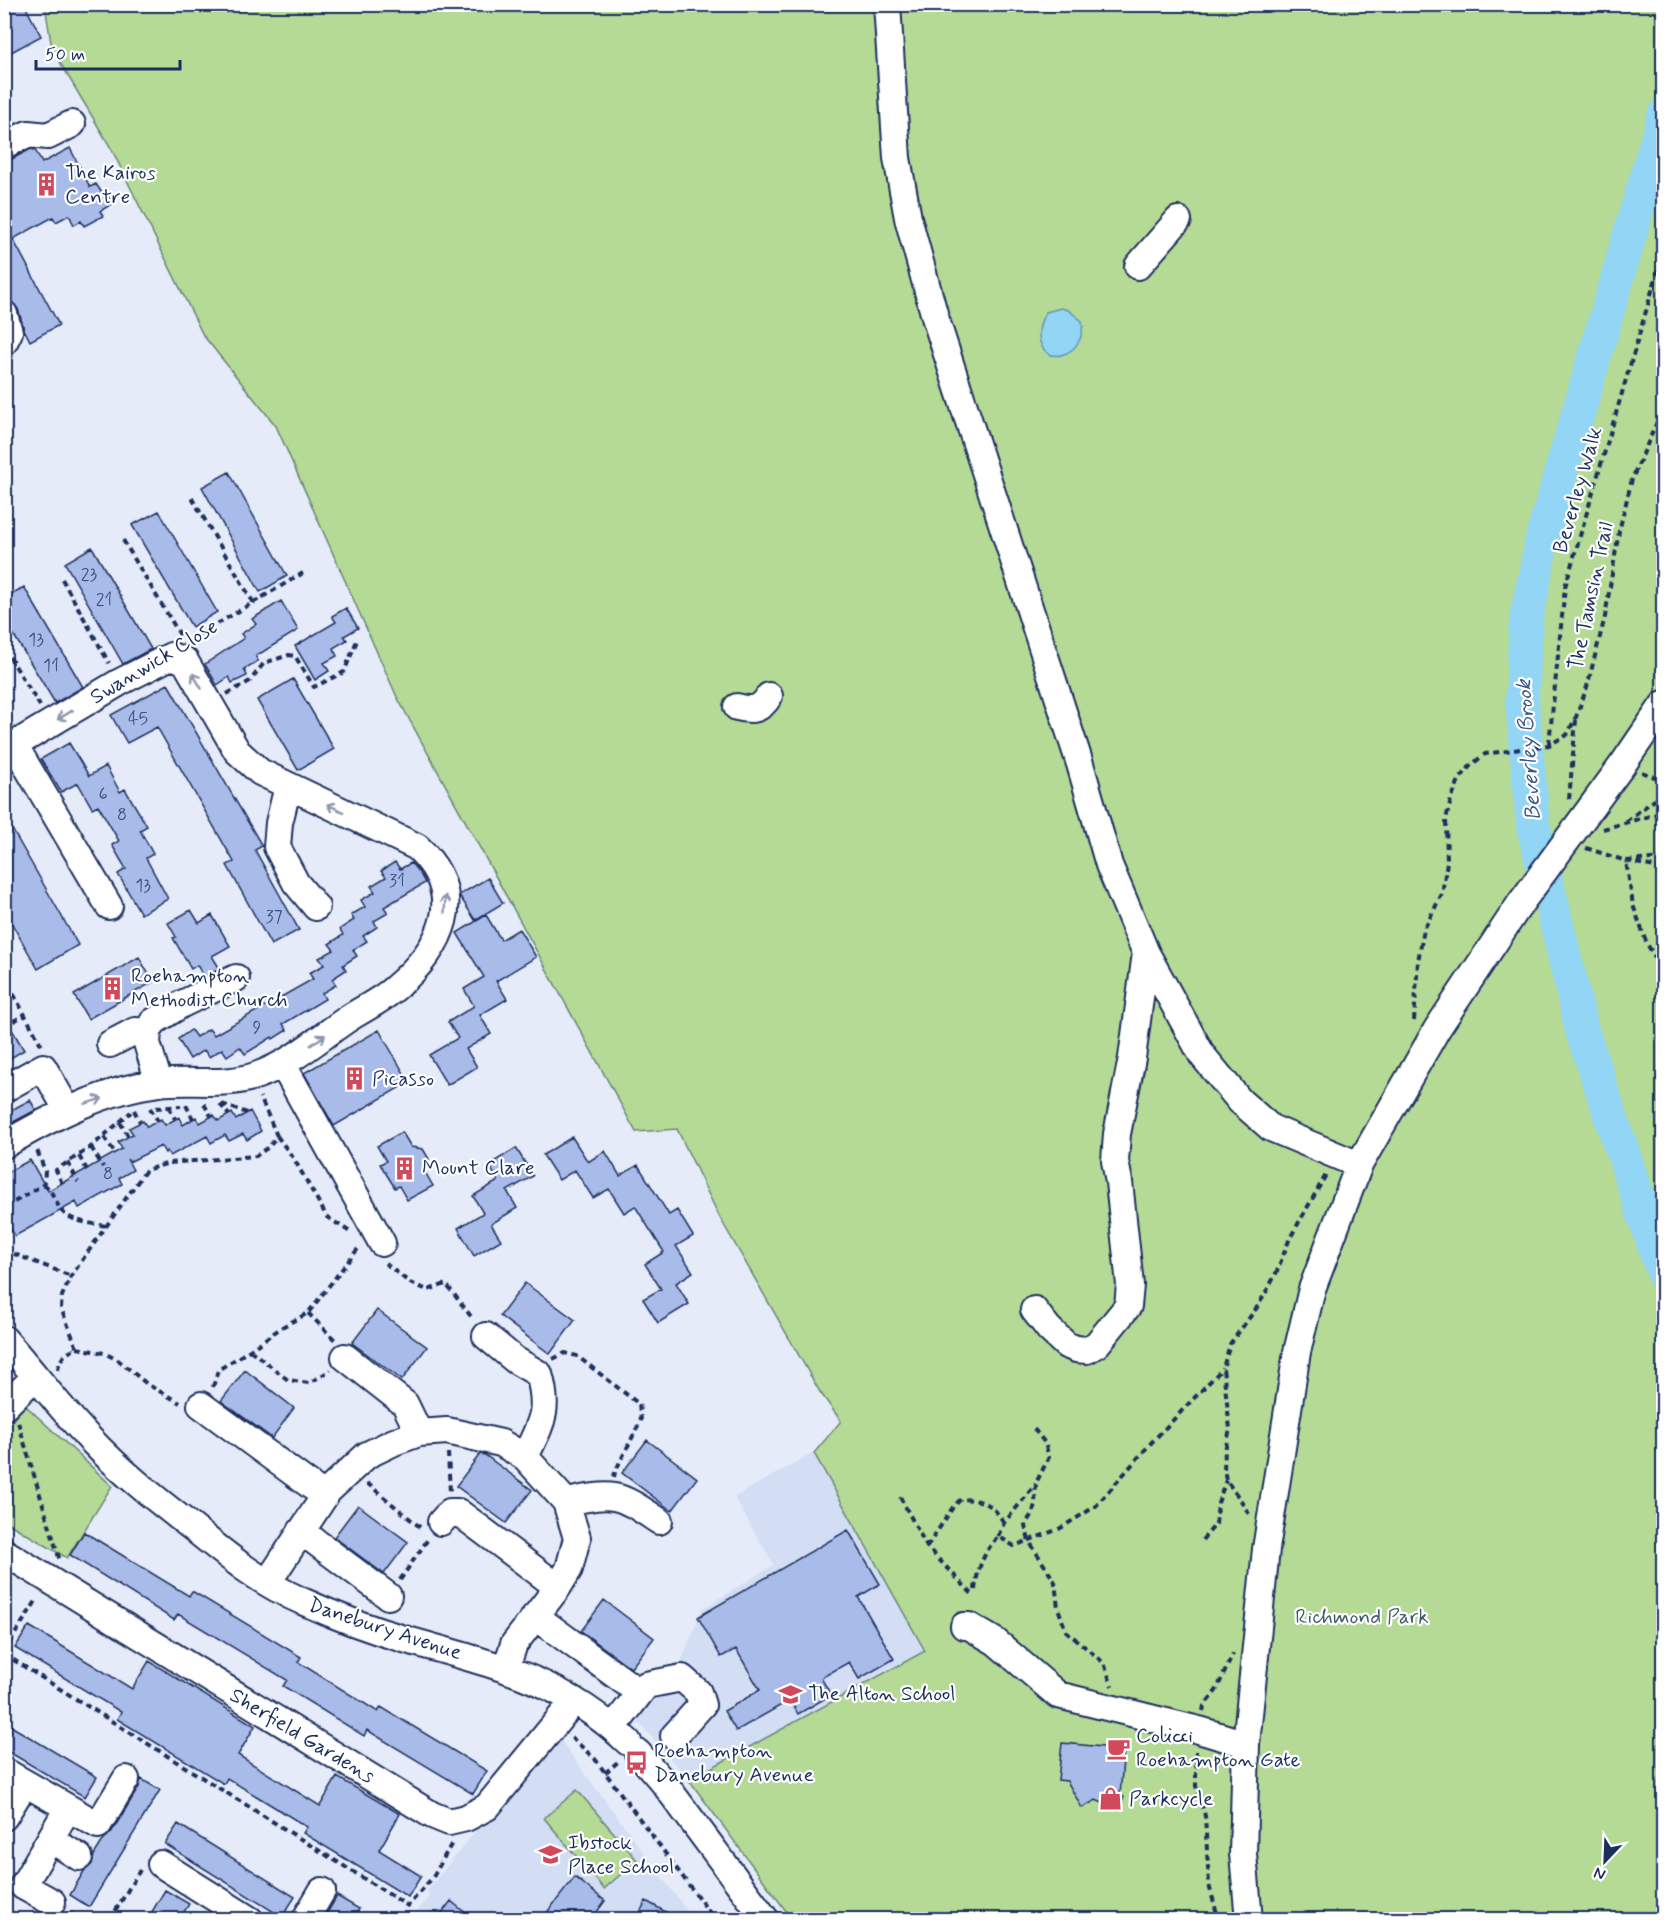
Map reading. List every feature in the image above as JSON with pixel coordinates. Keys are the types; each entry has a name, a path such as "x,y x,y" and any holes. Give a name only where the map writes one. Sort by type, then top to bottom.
{"street":[{"path":"887,4 897,158 908,218 935,317 1080,764 1109,865 1146,953 1202,1054 1240,1101 1270,1128 1359,1165"},
{"path":"4,145 28,134 48,136 72,124"},
{"path":"1138,266 1178,219"},
{"path":"4,314 9,332 4,342"},
{"path":"4,1145 68,1111 126,1090 159,1083 232,1082 254,1077 283,1065 349,1018 395,989 432,951 442,925 447,901 441,878 431,860 417,847 260,772 237,751 178,650"},
{"name":"Swanwick Close","path":"10,748 178,650"},
{"path":"737,707 756,709 769,696"},
{"path":"1249,1920 1243,1854 1246,1744 1266,1549 1297,1352 1312,1289 1359,1165 1437,1029 1520,904 1664,704"},
{"path":"10,748 109,906"},
{"path":"288,786 279,823 277,847 296,883 316,907"},
{"path":"1034,1310 1048,1329 1066,1345 1087,1350 1097,1344 1128,1306 1130,1285 1115,1161 1117,1134 1132,1058 1146,953"},
{"path":"159,1083 149,1053 148,1032 153,1022 164,1014 236,978"},
{"path":"110,1044 135,1031 148,1032"},
{"path":"283,1065 373,1243"},
{"path":"4,1089 43,1067 68,1111"},
{"path":"486,1336 515,1360 539,1374 546,1407 539,1429 525,1457"},
{"name":"Danebury Avenue","path":"4,1339 44,1377 92,1441 136,1482 218,1549 267,1582 299,1600 345,1620 529,1677 600,1716 625,1745 664,1783 766,1920"},
{"path":"345,1357 405,1404 419,1433"},
{"path":"5,1406 44,1377"},
{"path":"201,1405 325,1496"},
{"path":"267,1582 325,1496 367,1455 419,1433 447,1431 501,1443 525,1457 566,1502 577,1538 569,1569 514,1644 506,1668"},
{"path":"566,1502 602,1494 620,1497 659,1521"},
{"path":"441,1523 458,1512 558,1587"},
{"path":"301,1531 388,1596"},
{"name":"Sherfield Gardens","path":"4,1552 432,1815 449,1822 466,1818"},
{"path":"535,1616 629,1684"},
{"path":"964,1626 969,1626 996,1642 1058,1695 1246,1744"},
{"path":"625,1745 646,1685 682,1678 698,1692 702,1705 674,1736"},
{"path":"466,1818 487,1807 574,1701"},
{"path":"4,1817 15,1777 98,1826 126,1779"},
{"path":"52,1902 24,1886 68,1808"},
{"path":"50,1839 79,1857"},
{"path":"152,1865 211,1910 250,1920"},
{"path":"305,1920 322,1891"}],"path":[{"name":"Beverley Walk","path":"1549,745 1565,587 1664,250"},
{"name":"The Tamsin Trail","path":"1549,745 1567,735 1587,687 1605,617 1619,531 1632,479 1664,406"},
{"path":"192,498 253,603"},
{"path":"123,540 178,650"},
{"name":"Swanwick Close","path":"178,650 303,573"},
{"path":"62,579 120,682"},
{"path":"210,703 250,681 264,663 289,655 295,656 314,687 344,672 358,638"},
{"path":"4,648 51,724"},
{"path":"1568,807 1576,717"},
{"path":"1509,750 1549,745"},
{"path":"1623,823 1664,793"},
{"path":"1565,841 1664,812"},
{"path":"1565,841 1626,861 1664,869"},
{"path":"1626,861 1664,858"},
{"path":"1626,861 1640,925 1647,944 1664,972"},
{"path":"4,1026 25,1015"},
{"path":"76,1348 61,1308 62,1296 71,1276 147,1170 169,1163 256,1156 270,1146 277,1136 255,1087 254,1077"},
{"path":"220,1103 229,1115"},
{"path":"46,1176 91,1147 134,1110 220,1103 247,1113"},
{"path":"204,1104 211,1116"},
{"path":"186,1105 193,1119"},
{"path":"169,1107 175,1119"},
{"path":"150,1108 158,1121"},
{"path":"134,1110 140,1122"},
{"path":"120,1122 128,1136"},
{"path":"4,1204 16,1201 44,1184 46,1176 41,1157 27,1132"},
{"path":"104,1137 115,1153"},
{"path":"91,1147 103,1167"},
{"path":"79,1156 87,1170"},
{"path":"68,1162 78,1182"},
{"path":"56,1170 62,1183"},
{"path":"44,1184 49,1188 62,1212 72,1219 106,1227"},
{"path":"44,1377 57,1373 58,1363 65,1353 76,1348 104,1353 118,1360 147,1384 192,1409 201,1405 211,1395 218,1370 282,1327 308,1313 373,1243"},
{"path":"4,1250 71,1276"},
{"path":"250,1350 288,1380 309,1383 338,1366 345,1357 341,1345 308,1313"},
{"path":"539,1374 554,1358 566,1353 577,1356 639,1404 641,1420 615,1472 611,1496"},
{"path":"998,1536 1014,1546 1059,1530 1096,1506 1150,1444 1222,1368"},
{"path":"5,1406 14,1410 60,1562 4,1652 408,1905 433,1876 466,1818"},
{"path":"900,1497 927,1547 974,1593 979,1566 988,1548 998,1536 1004,1522 1036,1484 1049,1457 1045,1443 1034,1429"},
{"path":"388,1596 441,1523 447,1431"},
{"path":"350,1470 441,1523"},
{"path":"1202,1540 1216,1524 1218,1503 1226,1480"},
{"path":"1036,1484 1035,1504 1025,1525 1029,1541 1055,1582 1058,1608 1066,1631 1104,1663 1123,1711"},
{"path":"927,1547 953,1507 961,1499 980,1500 996,1509 1004,1522"},
{"path":"556,1722 595,1759 716,1920"},
{"path":"605,1773 625,1745"},
{"path":"110,1920 152,1865"}],"shaded area":[{"name":"The Alton School","path":"814,1453 1074,1919 792,1919 689,1780 626,1710 679,1667 702,1609 774,1565 734,1497"},
{"name":"Ibstock Place School","path":"555,1733 693,1919 410,1920 429,1897 427,1891"}],"green space":[{"name":"Richmond Park","path":"45,5 1663,5 1663,1919 792,1919 689,1780 925,1651 814,1453 841,1421 820,1392 720,1218 677,1129 636,1132 397,697 276,426 203,335 111,148 52,49"},
{"path":"25,1405 112,1486 67,1558 8,1523 5,1526 5,1430"},
{"path":"577,1790 637,1860 604,1889 544,1818"}],"water":[{"path":"1061,308 1068,310 1082,321 1082,333 1072,350 1055,355 1047,353 1042,346 1039,329 1046,312"}],"building":[{"path":"4,4 24,4 41,36 4,56"},
{"name":"The Kairos Centre","path":"70,148 90,187 96,184 102,193 106,191 112,204 100,211 103,216 84,226 81,221 74,225 69,215 56,222 53,217 13,239 59,325 30,341 18,309 4,294 4,163 31,149 35,150 42,163"},
{"path":"229,472 287,576 260,592 202,487"},
{"path":"159,511 217,612 192,627 132,525"},
{"path":"92,547 151,649 123,664 65,563"},
{"path":"24,587 83,687 55,703 4,619 4,598"},
{"path":"281,601 298,630 256,656 258,661 244,669 247,676 232,683 229,677 217,685 205,664 244,638 241,634 256,624 252,619"},
{"path":"346,608 358,628 344,636 347,640 333,648 337,656 324,663 329,671 315,680 295,646 336,622 332,616"},
{"path":"293,679 334,749 298,770 257,700"},
{"path":"168,684 262,846 255,850 299,930 271,945 227,865 234,862 157,727 127,743 111,715"},
{"path":"69,743 89,776 106,766 120,792 125,789 147,826 140,830 153,854 146,858 168,899 141,914 118,874 126,869 112,845 119,841 98,805 92,808 78,783 61,792 41,759"},
{"path":"4,815 78,945 38,969 4,910"},
{"path":"395,862 400,869 411,863 425,883 384,907 388,913 374,921 377,927 363,936 367,941 353,950 357,956 343,965 346,970 332,979 336,985 322,993 325,999 283,1024 287,1030 245,1054 240,1047 227,1056 222,1049 209,1057 204,1050 190,1059 178,1039 191,1030 196,1037 209,1029 214,1035 313,979 309,973 324,965 319,958 334,950 329,944 343,935 340,929 354,920 351,915 365,907 361,900 375,892 371,886 386,877 381,871"},
{"path":"488,878 503,903 475,920 459,895"},
{"path":"191,910 199,923 212,915 230,946 212,956 220,969 204,977 197,965 191,969 173,938 176,937 168,923"},
{"path":"486,915 501,940 519,929 536,957 496,981 507,999 480,1015 491,1034 466,1049 477,1067 447,1085 429,1055 458,1038 448,1022 474,1006 464,989 484,977 457,933"},
{"name":"Roehampton Methodist Church","path":"139,957 153,982 88,1019 74,995"},
{"path":"4,1016 24,1050 4,1062"},
{"name":"Picasso","path":"379,1030 409,1082 334,1126 304,1073"},
{"path":"30,1100 36,1110 4,1127 4,1114"},
{"path":"250,1111 261,1131 247,1140 243,1134 229,1141 225,1135 211,1143 207,1136 170,1156 161,1146 129,1162 127,1159 133,1170 119,1178 122,1184 79,1208 76,1202 15,1236 4,1217 4,1174 30,1160 48,1191 122,1149 118,1142 133,1134 129,1128 143,1121 147,1127 161,1119 165,1125 179,1117 183,1125 196,1117 200,1123 214,1115 218,1121 232,1113 236,1120"},
{"name":"Mount Clare","path":"402,1132 411,1147 423,1149 429,1159 425,1172 433,1186 407,1200 399,1186 395,1188 380,1164 386,1161 377,1146"},
{"path":"572,1137 588,1162 605,1151 620,1176 638,1165 669,1215 677,1210 693,1236 676,1246 693,1272 676,1283 689,1304 658,1323 643,1299 661,1289 645,1264 664,1252 635,1206 624,1213 609,1189 593,1198 575,1170 559,1180 543,1155"},
{"path":"516,1148 533,1176 507,1191 517,1208 491,1224 501,1240 474,1256 458,1228 483,1213 473,1196 498,1181 489,1165"},
{"path":"525,1283 575,1320 550,1354 500,1316"},
{"path":"377,1310 427,1347 402,1380 352,1343"},
{"path":"245,1370 294,1408 272,1438 221,1401"},
{"path":"647,1440 697,1478 672,1511 622,1473"},
{"path":"480,1454 485,1455 532,1490 506,1523 456,1486"},
{"path":"358,1505 408,1542 384,1574 334,1537"},
{"path":"848,1530 880,1584 858,1597 894,1659 859,1679 849,1662 821,1678 831,1695 798,1714 790,1700 736,1731 724,1711 760,1690 736,1649 721,1657 698,1617"},
{"path":"84,1532 189,1596 192,1591 301,1657 298,1662 378,1712 381,1707 487,1771 473,1794 367,1730 364,1736 283,1686 287,1680 178,1614 174,1620 70,1555"},
{"path":"604,1600 654,1638 631,1668 581,1631"},
{"path":"29,1626 132,1689 149,1661 255,1726 238,1755 320,1806 337,1777 400,1814 379,1850 421,1876 408,1897 303,1833 307,1827 227,1778 224,1784 117,1719 121,1712 15,1648"},
{"path":"4,1722 97,1777 85,1797 4,1749"},
{"path":"1062,1743 1124,1749 1120,1795 1124,1797 1118,1810 1096,1800 1082,1808 1067,1781 1058,1780"},
{"path":"141,1779 160,1790 89,1907 70,1895 84,1871 92,1864 94,1855 104,1839 111,1833 139,1787"},
{"path":"178,1824 295,1897 282,1917 165,1844"},
{"path":"575,1877 605,1901 591,1920 541,1920"},
{"path":"165,1890 189,1904 179,1920 147,1920"},
{"path":"337,1896 359,1909 353,1920 323,1920"},
{"path":"451,1901 474,1920 436,1920"},
{"path":"646,1901 680,1920 636,1920"}],"waterway":[{"name":"Beverley Brook","path":"1664,116 1544,531 1526,619 1522,700 1533,825 1583,1034 1664,1275"}],"place":[{"name":"The Kairos Centre","path":"47,185"},
{"name":"Roehampton Methodist Church","path":"113,988"},
{"name":"Picasso","path":"354,1079"},
{"name":"Mount Clare","path":"404,1168"},
{"name":"The Alton School","path":"790,1694"},
{"name":"Colicci Roehampton Gate","path":"1118,1748"},
{"name":"Roehampton Danebury Avenue","path":"636,1763"},
{"name":"Parkcycle","path":"1111,1799"},
{"name":"Ibstock Place School","path":"550,1855"}]}
